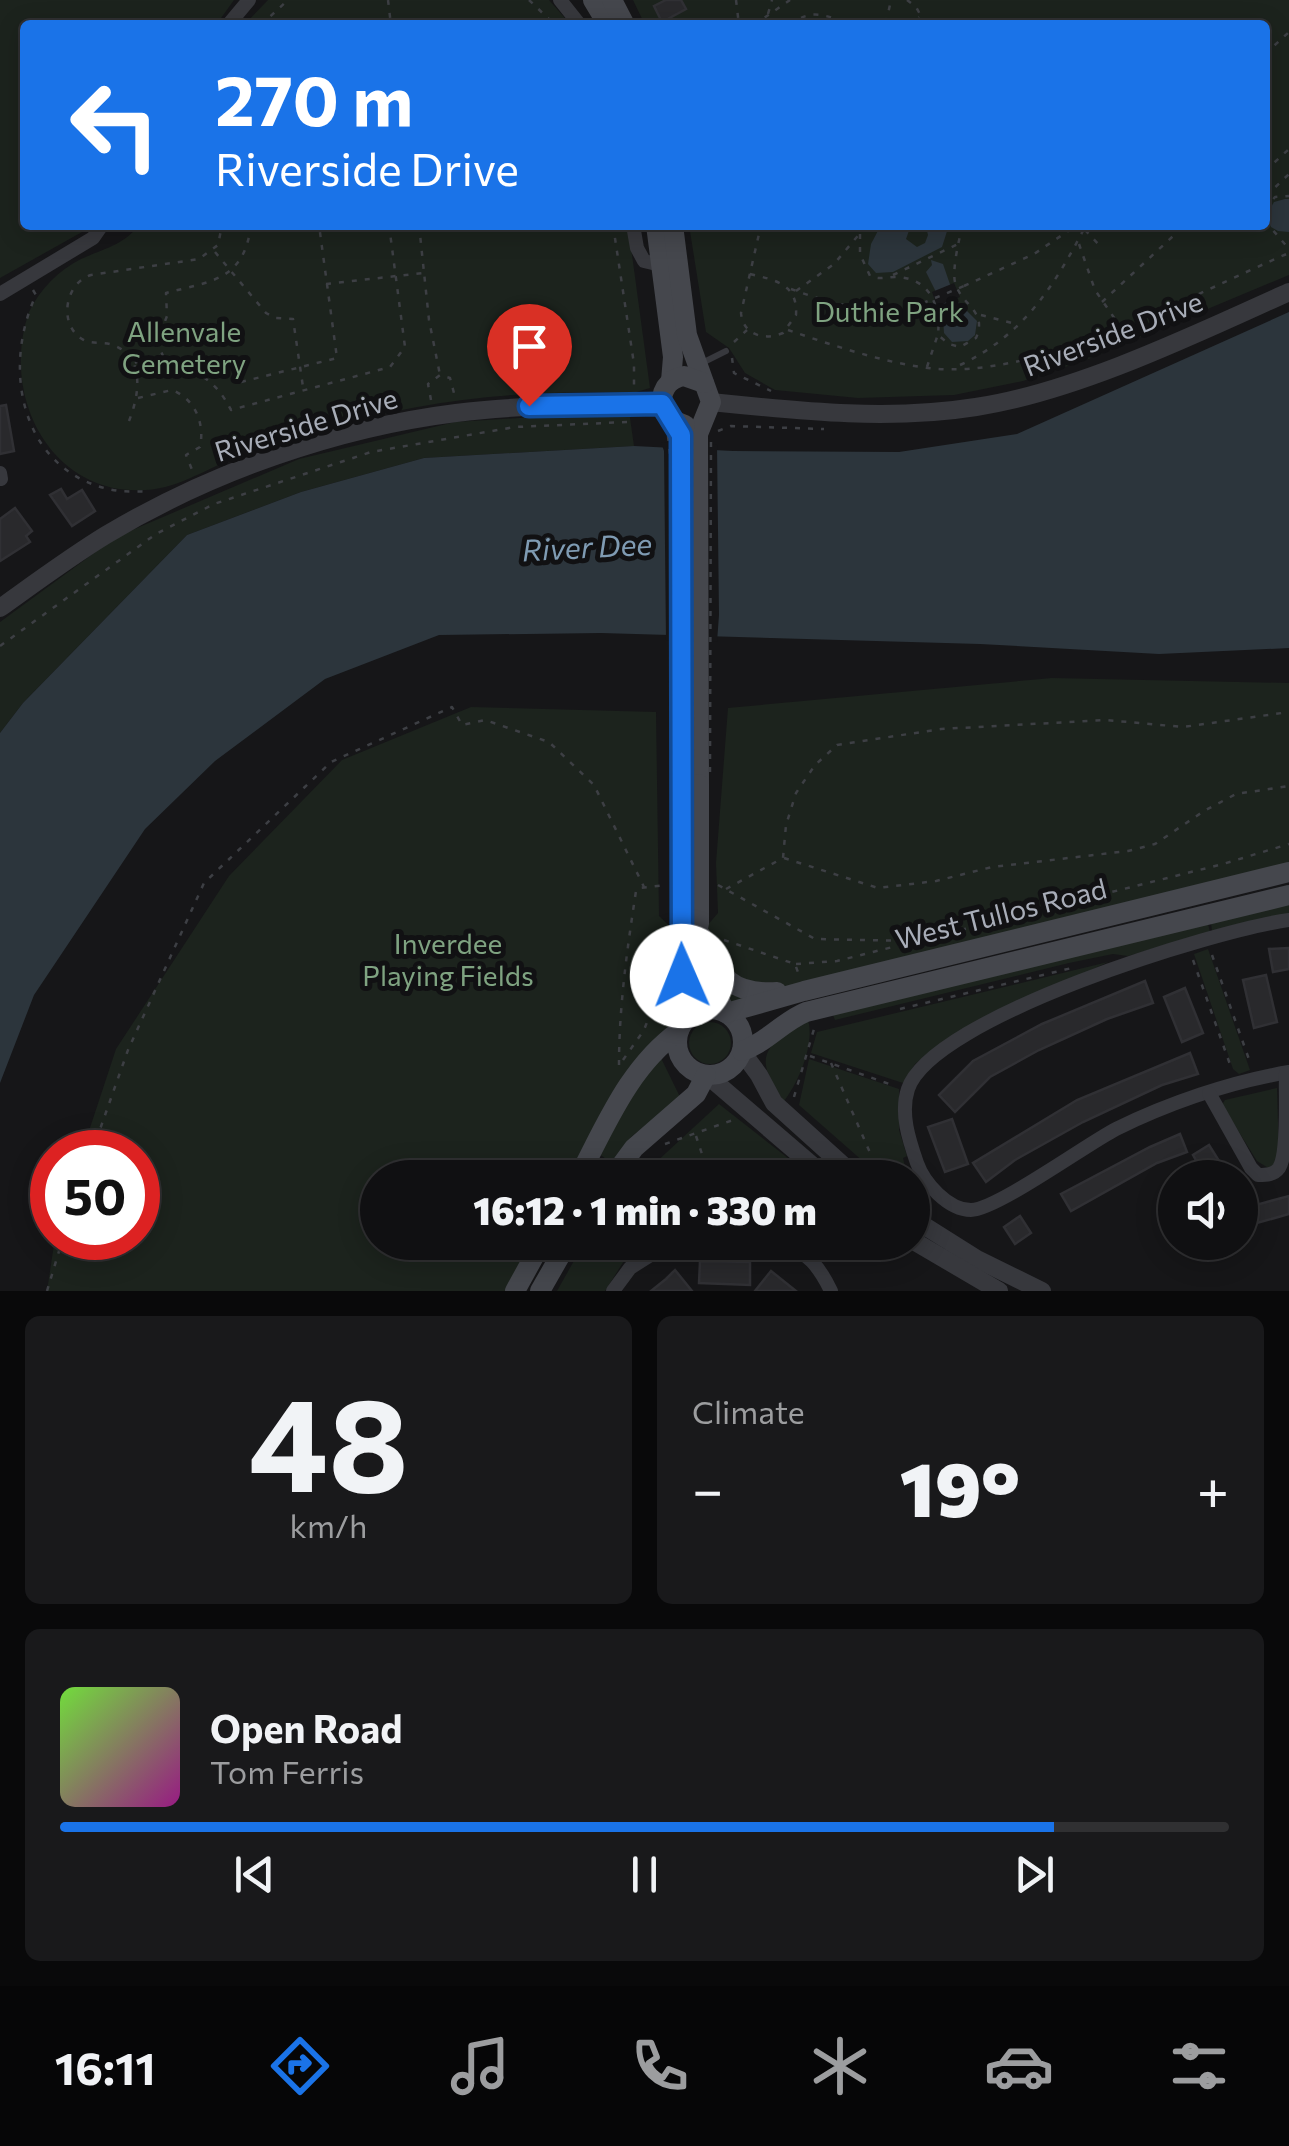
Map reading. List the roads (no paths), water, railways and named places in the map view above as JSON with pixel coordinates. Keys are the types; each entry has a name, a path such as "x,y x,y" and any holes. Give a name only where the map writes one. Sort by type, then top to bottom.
{"main road":[{"path":"657,230 673,357 670,381"},
{"path":"673,230 698,412 699,929 704,968 726,1013 741,1029 742,1052 729,1070 707,1076 692,1071 681,1060 676,1045 699,929"},
{"path":"684,376 698,412 666,415 662,404 670,381 684,376"},
{"name":"West Tullos Road","path":"726,1013 804,990 1289,872"},
{"name":"West Tullos Road","path":"742,1052 758,1045 790,1019 826,1007 1289,895"},
{"path":"699,929 718,970 741,990 804,990"},
{"path":"588,1160 646,1059 690,1015 716,1009 726,1013"},
{"path":"625,1160 696,1094 707,1076"},
{"path":"515,1291 532,1260"},
{"path":"540,1291 558,1260"}],"street":[{"path":"232,20 249,0"},
{"path":"560,0 576,20"},
{"path":"0,294 49,267 93,238 99,230"},
{"path":"633,230 644,261 661,265"},
{"name":"Riverside Drive","path":"698,412 777,409 906,413 973,408 1012,400 1186,338 1289,292"},
{"name":"Riverside Drive","path":"0,608 103,536 168,501 264,462 338,438 458,412 542,405 662,404"},
{"path":"913,1160 905,1113 908,1089 916,1074 938,1054 982,1027 1074,982 1187,944 1289,920"},
{"path":"742,1052 774,1103 837,1160"},
{"path":"930,1189 965,1210 977,1210 1004,1198 1118,1129 1209,1093 1287,1073 1282,1166 1265,1176 1258,1174 1209,1093"},
{"path":"707,1076 805,1160"},
{"path":"930,1229 977,1259 1042,1291"},
{"path":"930,1251 999,1291"},
{"path":"613,1291 630,1268 642,1260"},
{"path":"815,1260 831,1291"}],"lane":[{"path":"698,412 726,351"}],"water":[{"path":"1289,199 1289,232 1271,227 1270,209 1274,202"},
{"path":"878,230 909,230 906,239 917,247 925,243 927,230 947,230 942,247 893,272 876,273 868,264"},
{"path":"931,260 943,264 955,299 977,321 975,335 968,341 952,342 944,333 942,304 926,272"},
{"name":"River Dee","path":"1289,312 1289,648 1159,654 980,644 601,633 439,635 325,679 215,761 145,829 34,995 0,1083 0,733 23,703 187,535 301,492 424,458 634,446 899,452 1017,434"}],"park label":[{"name":"Duthie Park","path":"889,312"},
{"name":"Allenvale Cemetery","path":"184,348"},
{"name":"Inverdee Playing Fields","path":"448,960"}]}
